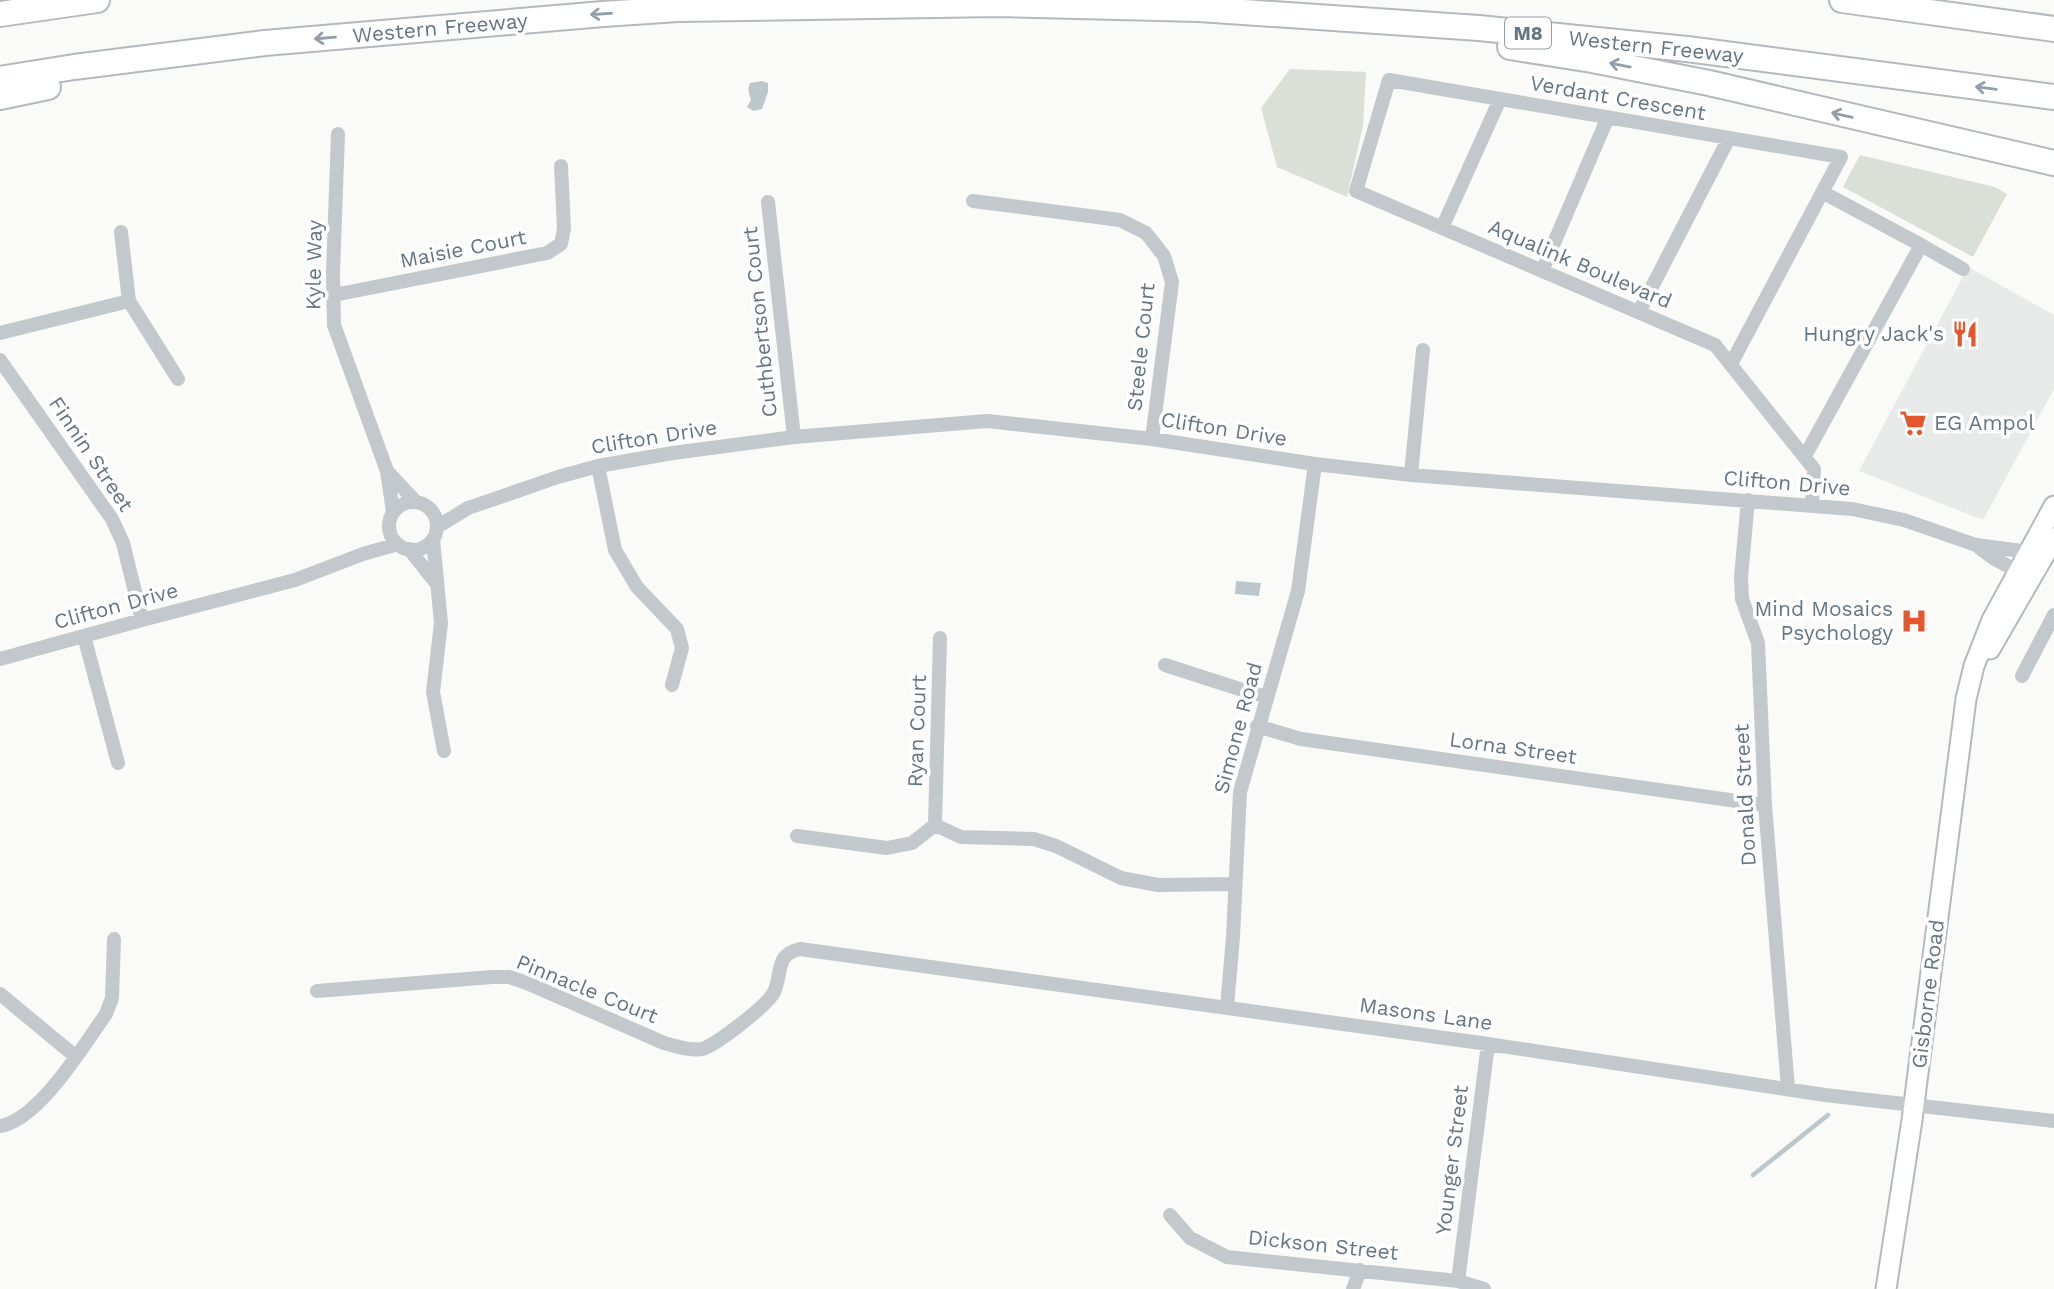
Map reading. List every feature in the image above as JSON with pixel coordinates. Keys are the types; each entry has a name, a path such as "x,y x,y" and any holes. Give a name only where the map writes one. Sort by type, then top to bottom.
{"highway":[{"path":"0,14 97,0"},
{"path":"1842,0 2054,29"},
{"name":"Western Freeway","path":"0,79 265,43 678,9 998,4 1281,13 1479,28 1687,49 2054,97"},
{"path":"1281,13 1398,33 1538,51 1662,73 2054,163"},
{"path":"0,97 265,43"}],"main road":[{"name":"Gisborne Road","path":"1886,1289 1913,1107 1966,699 2036,555 2054,506"},
{"name":"Gisborne Road","path":"2036,555 2054,538"}],"street":[{"name":"Verdant Crescent","path":"1389,80 1841,157 1822,192"},
{"name":"Aqualink Boulevard","path":"1389,80 1356,191 1715,345 1814,469 1812,505"},
{"path":"1442,228 1500,99"},
{"path":"1542,271 1608,117"},
{"name":"Kyle Way","path":"338,134 334,327 387,471 391,518"},
{"path":"1639,312 1729,138"},
{"name":"Maisie Court","path":"334,295 547,253 561,244 564,229 561,166"},
{"path":"1731,364 1822,192 1963,269"},
{"name":"Steele Court","path":"973,201 1120,219 1146,233 1164,256 1172,282 1152,439"},
{"name":"Cuthbertson Court","path":"768,202 794,437"},
{"path":"121,232 130,300 178,379"},
{"path":"1805,456 1921,245"},
{"path":"0,333 130,300"},
{"path":"1411,475 1423,350"},
{"name":"Finnin Street","path":"0,360 112,519 123,543 142,620"},
{"name":"Clifton Drive","path":"435,533 468,508 598,466 794,437 988,421 1152,439 1315,464 1411,475 1852,509 1904,520 1976,545"},
{"name":"Simone Road","path":"1227,1007 1240,792 1298,591 1315,464"},
{"path":"598,466 615,550 637,587 677,629 682,648 671,685"},
{"name":"Kyle Way","path":"387,471 422,505"},
{"name":"Donald Street","path":"1748,500 1741,577 1742,599 1758,643 1765,805 1788,1089"},
{"path":"436,583 390,532 391,518 403,504 422,505 433,513 441,623 433,692 444,751"},
{"name":"Clifton Drive","path":"422,505 468,508"},
{"name":"Clifton Drive","path":"363,554 391,518"},
{"path":"404,547 423,547 435,533"},
{"path":"1976,545 2036,555"},
{"path":"1976,545 1993,558 2025,575"},
{"name":"Clifton Drive","path":"0,659 295,580 363,554 404,547"},
{"path":"2022,676 2054,615"},
{"path":"84,636 118,763"},
{"name":"Ryan Court","path":"935,825 940,638"},
{"path":"1165,665 1268,696"},
{"name":"Lorna Street","path":"1257,726 1301,739 1765,805"},
{"path":"797,836 887,848 912,843 935,825 961,837 1034,839 1056,846 1121,878 1158,885 1235,884"},
{"path":"0,1126 9,1125 25,1116 42,1101 106,1014 112,998 114,939"},
{"name":"Masons Lane","path":"792,951 817,950 1227,1007 1913,1107 2054,1121"},
{"name":"Pinnacle Court","path":"317,991 509,977 664,1043 700,1049 714,1044 764,1005 774,993 784,957 792,951"},
{"path":"0,994 75,1056"},
{"name":"Younger Street","path":"1458,1281 1488,1044"},
{"name":"Dickson Street","path":"1170,1215 1190,1238 1227,1256 1458,1281 1484,1289"},
{"path":"1353,1289 1360,1270"}],"shaded area":[{"path":"1290,69 1366,72 1363,126 1347,197 1277,167 1261,108"},
{"path":"762,81 768,83 768,92 762,109 754,111 747,107 751,100 749,85"},
{"path":"1860,155 1995,187 2007,194 1973,257 1843,187"},
{"path":"1968,267 2054,315 2054,389 1983,520 1859,471"},
{"path":"1236,581 1261,583 1259,596 1235,594"}],"waterway":[{"path":"1753,1175 1828,1115"}],"place":[{"name":"Hungry Jack's","path":"1965,334"},
{"name":"EG Ampol","path":"1913,423"},
{"name":"Mind Mosaics Psychology","path":"1914,621"}]}
